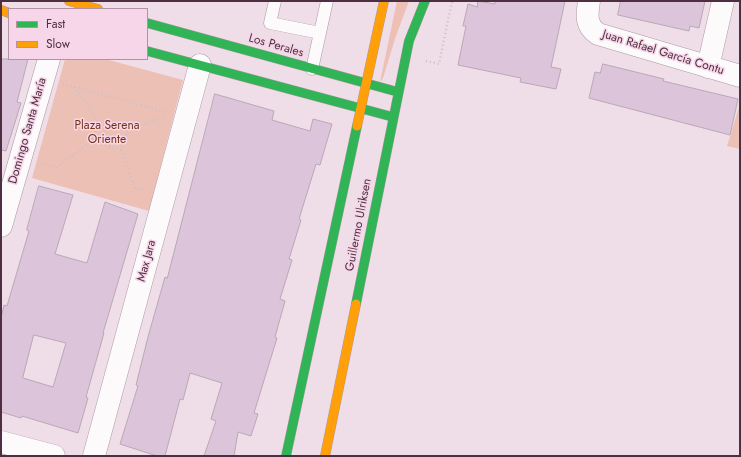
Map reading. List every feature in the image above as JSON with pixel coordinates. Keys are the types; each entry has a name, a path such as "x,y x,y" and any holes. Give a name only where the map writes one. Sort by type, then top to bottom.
{"main road":[{"path":"69,1 94,8"},
{"name":"Guillermo Ulriksen","path":"286,456 384,1"},
{"name":"Guillermo Ulriksen","path":"325,456 409,41 425,1"},
{"name":"Los Perales","path":"148,23 398,92"},
{"path":"148,51 361,110 393,117"}],"street":[{"name":"Juan Rafael García Contu","path":"589,1 587,17 588,24 598,34 740,76"},
{"path":"708,66 723,1"},
{"name":"Max Jara","path":"94,456 165,196 180,115 200,65"},
{"name":"Domingo Santa María","path":"1,226 46,69"},
{"path":"1,442 54,456"}],"lane":[{"path":"275,1 270,22 320,33"},
{"path":"312,69 327,1"}],"path":[{"path":"439,64 452,1"},
{"path":"46,69 74,87 180,115"},
{"path":"20,158 57,167 92,141 98,121 74,87"},
{"path":"165,196 135,188 121,150 127,130 180,115"},
{"path":"92,141 121,150"}],"green space":[{"path":"397,1 409,1 383,78 380,82"},
{"name":"Plaza Serena Oriente","path":"65,60 109,60 183,80 149,211 32,178"},
{"path":"740,104 740,149 727,146"}],"building":[{"path":"478,1 495,4 495,1 565,1 551,67 561,69 556,89 520,82 521,78 458,65 466,26 463,26 468,4 477,7"},
{"path":"621,1 705,1 699,28 690,26 689,31 618,15"},
{"path":"1,59 28,60 17,102 21,103 6,151 1,150"},
{"path":"603,64 664,79 663,81 738,99 730,135 589,98 595,72 600,73"},
{"path":"215,94 274,111 272,120 310,131 313,119 332,124 320,165 316,164 299,219 301,220 289,259 292,260 280,299 285,301 275,337 277,338 254,413 258,414 251,436 238,432 234,456 204,456 216,421 211,419 222,383 190,373 183,400 180,399 165,456 157,456 120,444 138,386 136,385 148,337 165,277 167,278"},
{"path":"39,186 73,195 55,254 87,263 105,202 138,214 103,333 86,397 88,398 78,433 22,416 21,418 1,412 1,318 4,305 7,306 29,231 27,230","holes":["34,335 66,343 53,387 23,378"]}],"traffic: fast":[{"path":"356,304 409,41 425,1"},
{"path":"148,23 398,92"},
{"path":"148,51 393,117"},
{"path":"286,456 357,126"}],"traffic: slow":[{"path":"69,1 94,8"},
{"path":"357,126 384,1"},
{"path":"1,10 8,13"},
{"path":"325,456 356,304"}]}
